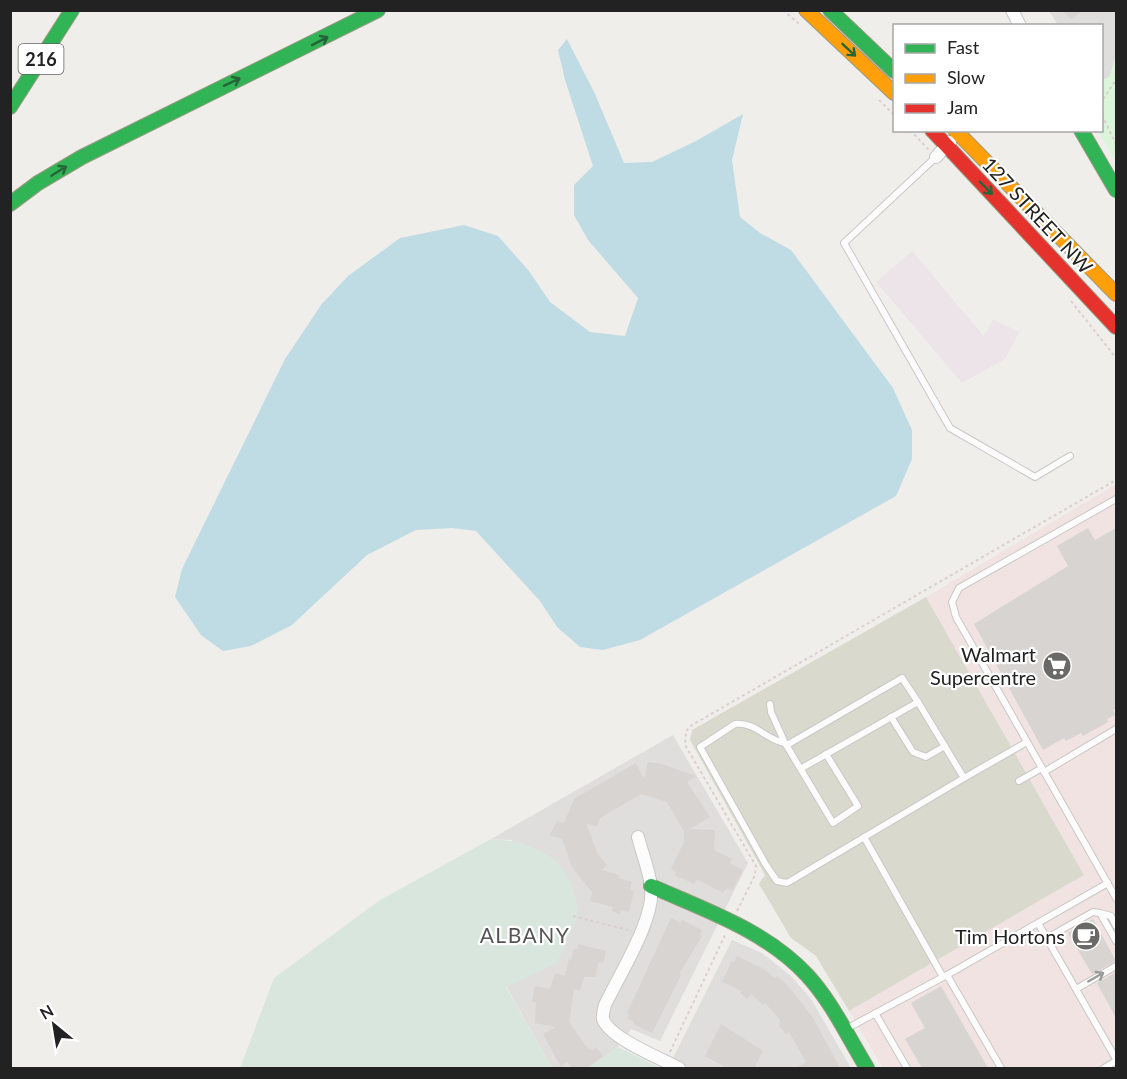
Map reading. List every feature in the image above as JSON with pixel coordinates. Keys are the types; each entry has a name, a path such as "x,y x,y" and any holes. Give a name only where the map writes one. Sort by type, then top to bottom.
{"main road":[{"name":"216","path":"10,107 72,10"},
{"path":"10,204 63,168 213,92 316,44 378,10"},
{"path":"806,10 893,92"},
{"path":"831,10 893,69"},
{"name":"127 STREET NW","path":"934,132 1116,327"},
{"name":"127 STREET NW","path":"958,132 1116,294"},
{"path":"1083,132 1116,190"},
{"path":"1032,236 1116,312"},
{"path":"651,886 757,936 782,953 815,984 867,1068"}],"street":[{"path":"1012,10 1019,24"},
{"path":"936,157 958,132"},
{"path":"638,837 651,886 650,904 640,933 605,1005 603,1021 616,1035 679,1068"}],"lane":[{"path":"936,157 844,243 950,428 1035,477 1070,456"},
{"path":"1116,499 959,588 952,602 956,617 1116,898"},
{"path":"964,778 902,678 786,744 771,739 753,726 735,724 700,747 766,866 777,881 787,883 1027,742"},
{"path":"802,768 918,702"},
{"path":"770,705 786,744 833,823 858,806 826,754"},
{"path":"891,717 913,752 926,757 945,746"},
{"path":"1019,781 1116,729"},
{"path":"864,837 1001,1068"},
{"path":"845,1030 1108,883"},
{"path":"1047,938 1094,912 1111,916 1116,926"},
{"path":"1100,913 1116,941"},
{"path":"1038,923 1116,1060 1104,1068"},
{"path":"1076,989 1116,966"},
{"path":"874,1012 907,1068"}],"path":[{"path":"1103,99 1116,80"},
{"path":"1103,119 1116,144"},
{"path":"912,132 936,157"},
{"path":"1065,295 1116,358"},
{"path":"573,916 640,933"}],"shaded area":[{"path":"1049,11 1116,11 1116,55 1110,76 1103,80 1103,24 1057,24"},
{"path":"912,251 984,336 993,319 1019,332 1005,359 962,383 876,282"},
{"path":"1116,484 1116,1068 883,1068 849,1011 1084,875 926,597"},
{"path":"926,597 1084,875 849,1011 816,956 791,938 759,884 765,875 690,740 692,730"},
{"path":"673,735 748,863 660,1041 631,1029 618,1047 589,1068 552,1068 506,986 512,840 491,839"},
{"path":"491,839 518,843 543,852 562,868 574,893 578,911 572,931 557,963 506,987 552,1068 240,1068 274,978 380,900"},
{"path":"732,940 762,953 791,976 811,999 851,1068 668,1068"},
{"path":"618,1047 660,1068 589,1068"}],"green space":[{"path":"1116,55 1116,162 1099,132 1103,132 1103,80 1110,76"}],"water":[{"path":"567,39 595,94 624,163 652,162 696,141 743,114 732,160 740,217 760,233 791,250 893,388 912,430 912,459 896,496 640,640 603,650 580,647 557,627 540,601 476,531 452,528 416,530 367,555 292,625 251,646 223,651 201,635 175,597 182,569 285,359 321,305 348,276 400,238 464,225 498,236 529,271 550,302 590,332 625,336 638,298 588,240 574,215 574,185 593,166 565,80 558,50"}],"building":[{"path":"1063,10 1083,10 1071,20"},
{"name":"Walmart Supercentre","path":"1088,528 1095,540 1116,528 1116,708 1113,710 1115,715 1107,719 1108,722 1083,736 1081,733 1066,741 1064,738 1043,750 974,624 1068,566 1057,546"},
{"path":"648,762 662,764 696,776 687,782 710,817 690,829 715,830 714,850 732,859 730,863 743,870 732,891 726,888 723,893 697,879 694,884 675,875 676,872 671,869 684,842 684,831 667,802 641,794 600,818 597,827 586,823 597,853 607,865 601,870 619,875 619,878 632,882 630,890 634,891 629,912 621,910 620,914 612,911 613,907 590,901 592,892 572,867 562,839 550,835 557,821 564,823 574,799 636,763 644,779"},
{"path":"671,918 681,923 682,920 702,930 700,935 702,936 679,974 681,975 652,1033 633,1024 634,1022 627,1018 629,1014 627,1013"},
{"path":"1093,919 1116,961 1092,974 1068,933"},
{"path":"578,944 606,951 603,963 599,962 595,977 584,977 580,991 574,989 569,1022 588,1049 592,1051 596,1047 603,1056 587,1068 572,1068 567,1062 561,1067 543,1034 556,1027 535,1023 536,1002 532,1002 535,986 550,989 555,973 565,976 569,959 571,960"},
{"path":"737,956 762,968 775,978 777,976 789,987 813,1018 840,1068 796,1068 806,1062 789,1032 786,1034 779,1026 780,1020 765,1003 763,1005 751,994 747,999 740,993 742,991 722,982 732,961 734,962"},
{"path":"1116,972 1116,1018 1097,983"},
{"path":"941,986 988,1068 922,1068 905,1039 925,1028 911,1003"},
{"path":"721,1024 763,1051 754,1068 727,1068 705,1056"}],"traffic: fast":[{"path":"10,107 72,10"},
{"path":"10,204 38,183 82,157 378,10"},
{"path":"830,10 893,70"},
{"path":"1082,132 1116,190"},
{"path":"651,886 734,923 772,945 790,959 816,985 867,1068"}],"traffic: slow":[{"path":"806,10 893,92"},
{"path":"957,132 1116,294"}],"traffic: jam":[{"path":"934,132 1116,327"}],"place":[{"name":"Walmart Supercentre","path":"1057,666"},
{"name":"Tim Hortons","path":"1086,936"}],"district":[{"name":"ALBANY","path":"525,934"}]}
